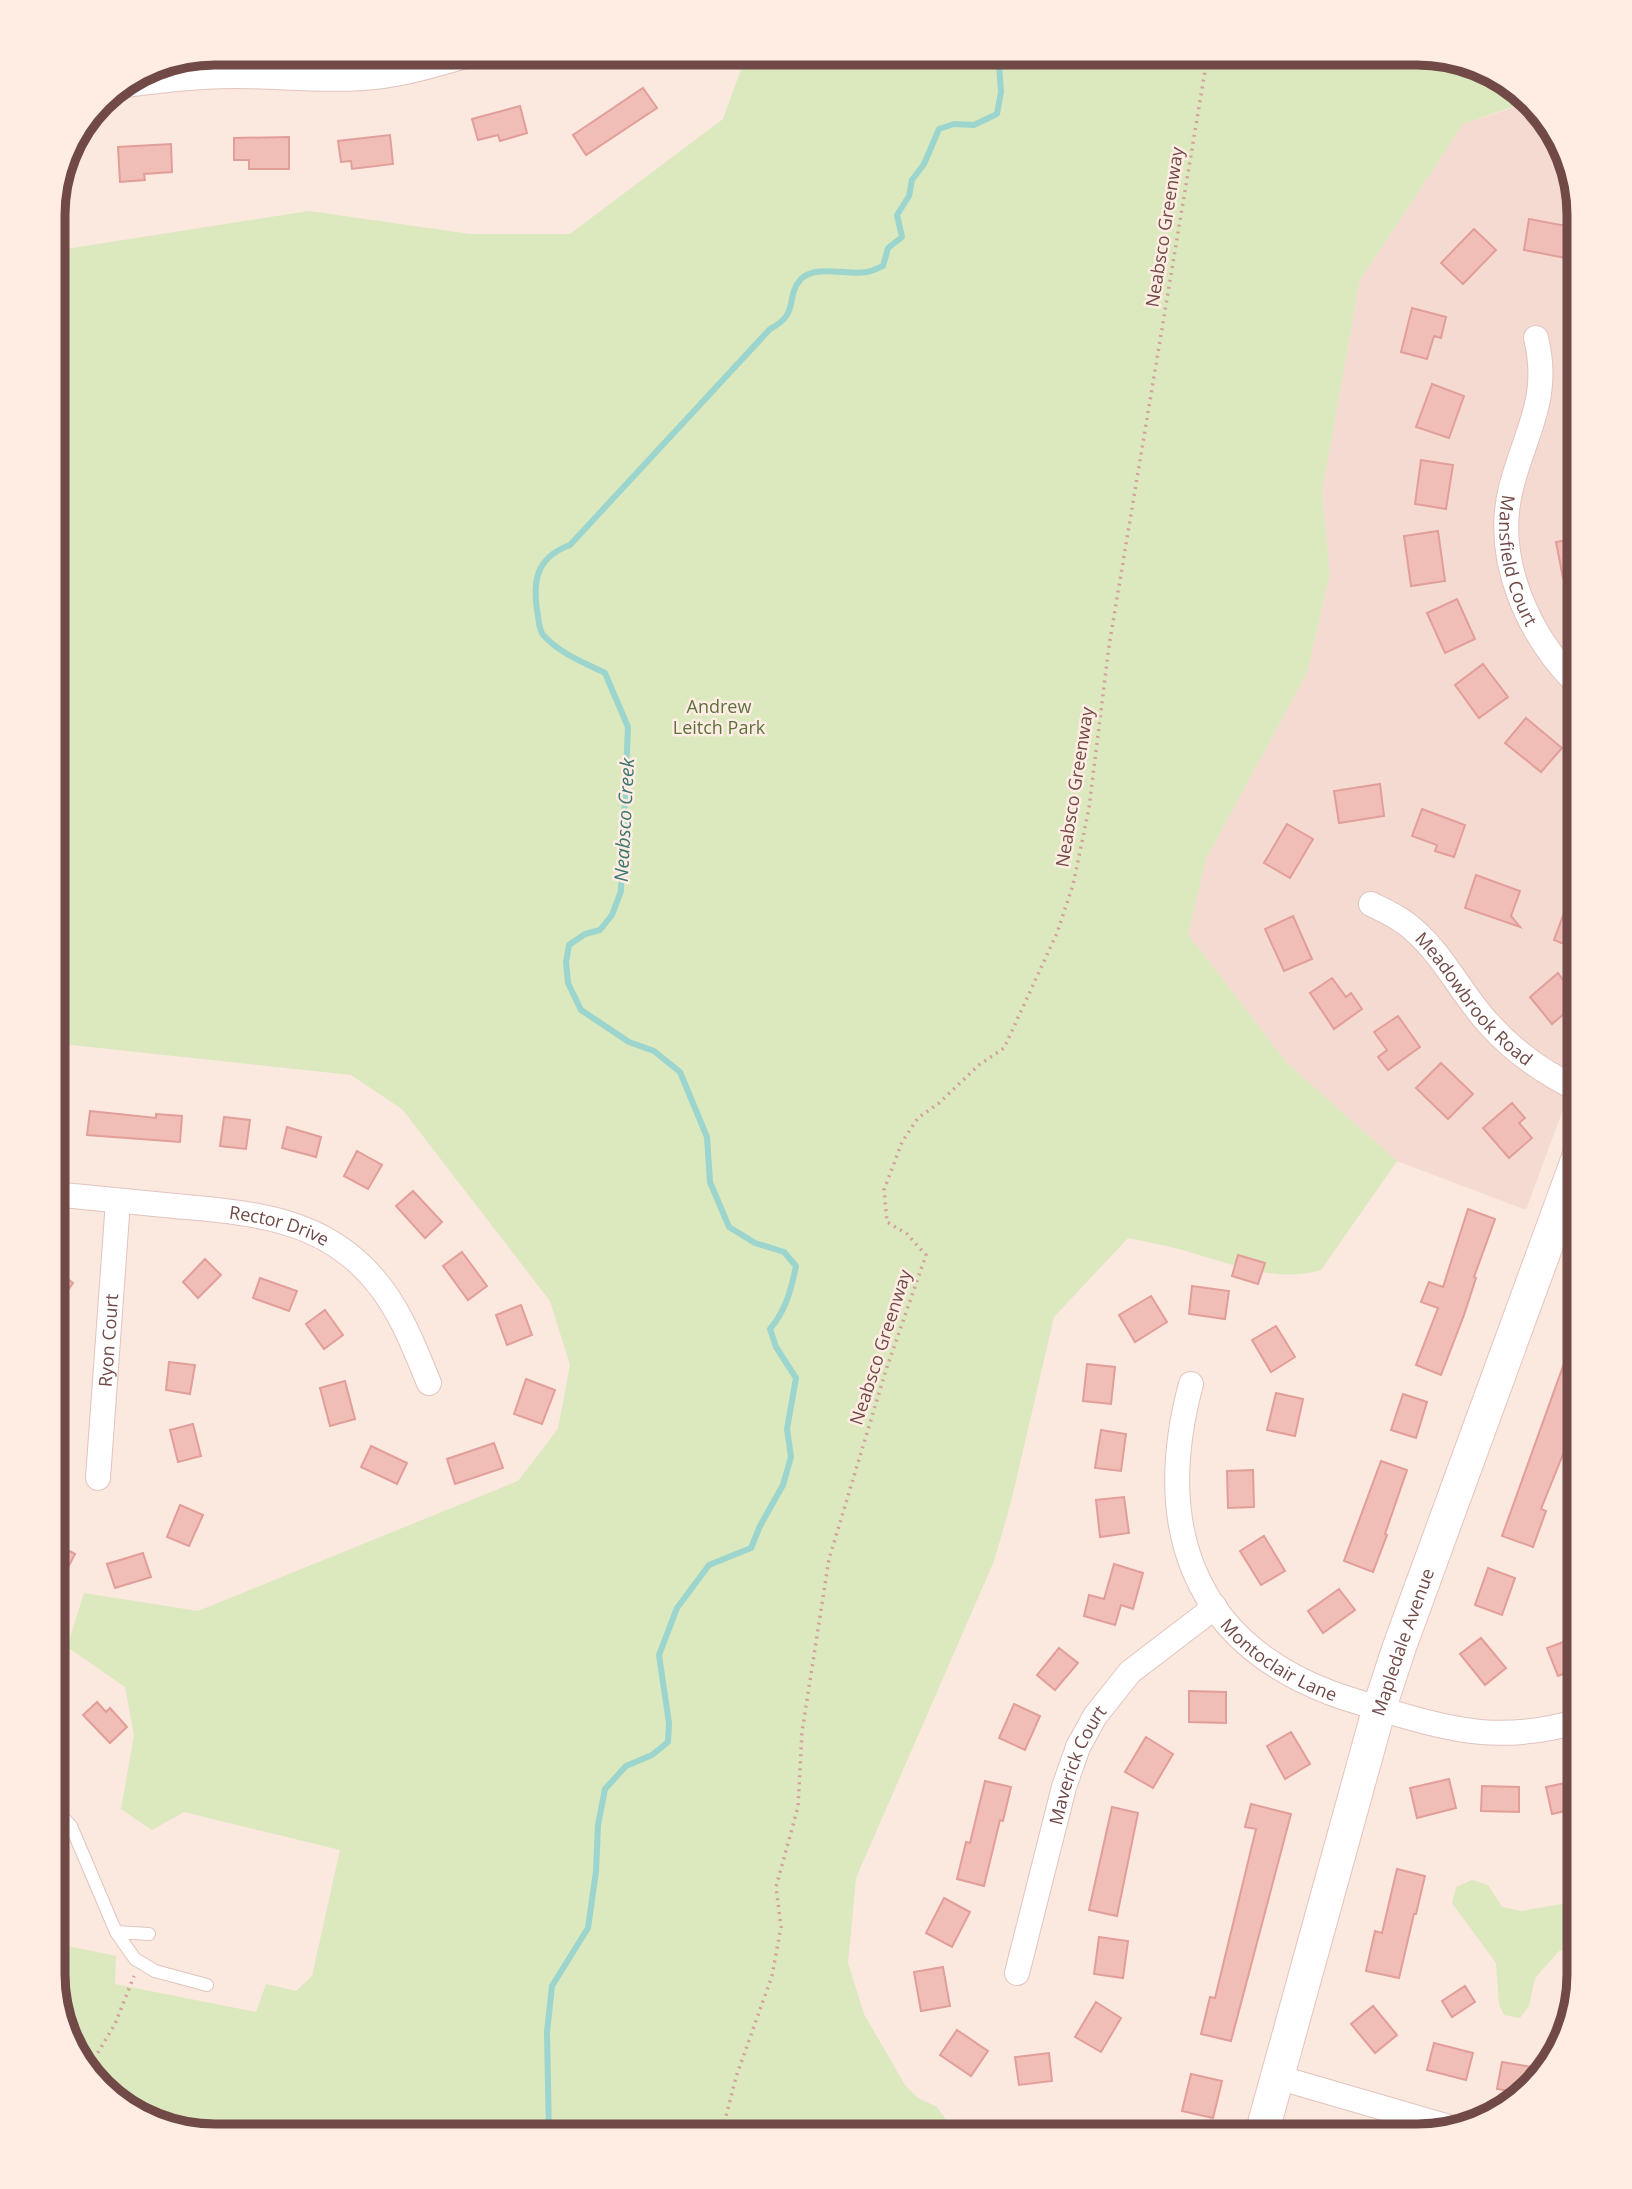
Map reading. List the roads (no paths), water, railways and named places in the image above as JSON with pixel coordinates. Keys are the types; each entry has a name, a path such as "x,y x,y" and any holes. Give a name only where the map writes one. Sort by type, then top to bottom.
{"street":[{"path":"145,82 233,76 330,80 366,78 410,72 433,65"},
{"name":"Mansfield Court","path":"1536,338 1541,357 1541,394 1511,488 1507,521 1510,560 1518,592 1531,623 1549,652 1567,672"},
{"name":"Meadowbrook Road","path":"1371,904 1393,914 1417,932 1490,1026 1545,1072 1567,1083"},
{"name":"Mapledale Avenue","path":"1265,2124 1379,1709 1567,1191"},
{"name":"Rector Drive","path":"65,1195 264,1216 293,1224 324,1239 362,1266 383,1290 406,1329 429,1382"},
{"name":"Ryon Court","path":"97,1478 118,1200"},
{"name":"Montoclair Lane","path":"1191,1384 1181,1421 1177,1459 1177,1497 1182,1535 1190,1563 1214,1607 1234,1632 1260,1654 1329,1693 1433,1726 1477,1733 1513,1734 1567,1725"},
{"name":"Maverick Court","path":"1017,1973 1064,1787 1084,1736 1107,1699 1130,1672 1214,1607"},
{"path":"1278,2077 1436,2123"}],"lane":[{"path":"65,1820 71,1826 116,1932 135,1959 155,1971 207,1985"},
{"path":"116,1932 149,1934"}],"waterway":[{"name":"Neabsco Creek","path":"549,2124 547,2032 552,1986 588,1928 596,1871 598,1825 605,1789 626,1766 652,1755 668,1742 669,1723 659,1655 677,1608 709,1565 751,1548 783,1485 791,1457 787,1429 796,1378 776,1347 770,1329 787,1299 796,1266 784,1252 755,1243 729,1227 710,1182 707,1137 680,1072 654,1051 629,1042 581,1010 568,983 566,962 569,945 585,934 600,930 612,915 621,891 628,727 605,673 565,653 542,634 536,604 536,582 549,557 570,545 770,329 786,317 793,293 801,279 815,272 860,273 883,266 888,248 902,237 897,215 909,196 912,180 924,164 939,129 954,124 974,125 997,114 1001,92 999,65"}],"park label":[{"name":"Andrew Leitch Park","path":"719,716"}]}
